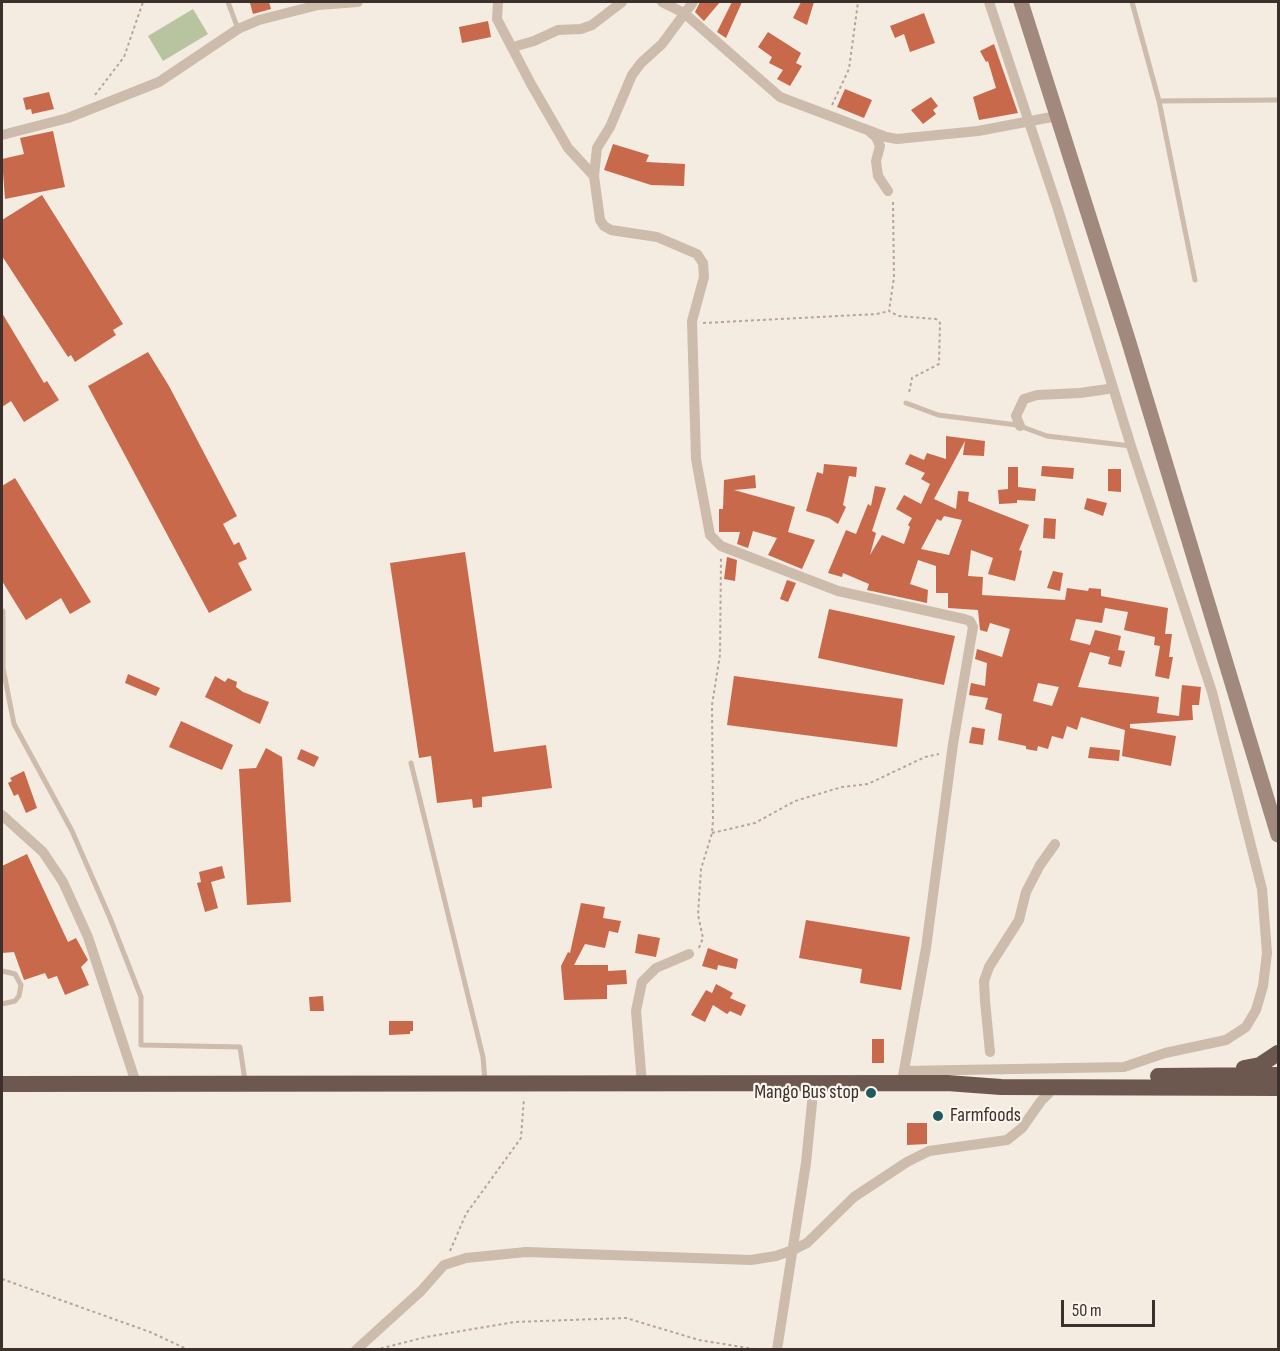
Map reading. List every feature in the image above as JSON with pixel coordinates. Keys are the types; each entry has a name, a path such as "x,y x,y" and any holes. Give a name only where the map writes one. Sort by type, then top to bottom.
{"highway":[{"path":"1160,1076 1260,1065 1278,1053"},
{"path":"947,1083 1001,1077 1278,1075"},
{"path":"2,1084 244,1081 814,1083 903,1077 947,1083 1056,1087 1278,1088"}],"main road":[{"path":"1021,2 1278,835"}],"street":[{"path":"2,135 68,118 159,82 238,28 258,20 318,5 358,2"},
{"path":"498,2 497,20 531,84 568,148 594,176"},
{"path":"513,47 534,41 558,30 581,29 592,25 622,2"},
{"path":"662,2 684,13 780,97 827,116 897,139 978,131 1057,116"},
{"path":"693,2 662,44 641,63 632,75 610,127 597,148 594,176 600,220 604,226 611,230 657,237 697,254 703,263 704,277 692,321 696,459 710,536 721,546 838,591 970,621 973,627 953,744 926,948 903,1077 1124,1068 1165,1053 1226,1040 1246,1027 1256,1010 1263,986 1267,953 1262,889 1212,692 1131,446 1057,206 989,2"},
{"path":"866,129 876,137 880,146 876,161 878,176 888,191"},
{"path":"1020,426 1016,416 1024,399 1037,395 1108,389"},
{"path":"2,815 43,852 63,882 88,937 136,1083"},
{"path":"990,1052 984,981 988,967 1019,920 1026,892 1040,865 1055,844"},
{"path":"642,1084 636,1011 642,982 656,968 689,954"},
{"path":"777,1350 793,1250 814,1083"},
{"path":"356,1350 444,1265 491,1253 564,1252 751,1260 776,1256 793,1250 807,1242 854,1197 907,1162 929,1151 1007,1140 1022,1128 1041,1101 1056,1087"}],"lane":[{"path":"228,2 238,28"},
{"path":"1132,2 1159,100 1195,280"},
{"path":"1159,100 1278,100"},
{"path":"906,403 939,415 1020,426 1047,436 1131,446"},
{"path":"3,611 3,668 14,724 72,831 110,918 141,997 141,1045 240,1047 244,1081"},
{"path":"411,763 483,1057 485,1083"},
{"path":"2,971 15,974 21,984 19,996 15,1001 2,1004"}],"path":[{"path":"91,98 103,87 124,57 143,2"},
{"path":"827,116 849,69 858,2"},
{"path":"888,191 895,205 894,277 889,311"},
{"path":"692,321 709,325 790,317 877,314 889,311 898,316 936,319 940,323 939,364 912,378 906,403"},
{"path":"689,954 699,948 703,938 698,915 701,869 712,833 712,705 720,655 721,546"},
{"path":"712,833 755,823 795,801 842,787 868,784 925,757 936,757 953,744"},
{"path":"444,1265 466,1214 521,1138 525,1083"},
{"path":"2,1279 150,1332 189,1350"},
{"path":"375,1350 426,1337 514,1322 626,1318 699,1340 760,1350"}],"green space":[{"path":"193,9 208,34 163,61 148,36"}],"building":[{"path":"269,2 271,9 253,14 250,3"},
{"path":"700,2 720,2 704,21 695,12"},
{"path":"732,2 742,2 726,38 717,32"},
{"path":"801,2 814,2 807,25 793,18"},
{"path":"924,13 935,43 910,52 904,34 895,38 890,26"},
{"path":"488,21 491,37 462,43 459,27"},
{"path":"768,32 801,53 796,63 802,66 790,86 777,79 783,70 769,63 772,57 758,47"},
{"path":"994,44 1018,113 979,120 973,97 996,88 988,61 986,62 980,51"},
{"path":"845,89 872,100 864,118 837,107"},
{"path":"49,92 54,109 32,114 31,109 26,110 23,98"},
{"path":"931,97 938,106 933,110 936,114 923,124 911,110"},
{"path":"53,131 65,187 5,199 2,159 24,154 20,138"},
{"path":"613,144 649,155 646,162 685,164 684,186 651,185 604,170"},
{"path":"42,195 123,324 113,330 116,335 75,362 71,355 68,357 2,256 2,220"},
{"path":"2,313 44,383 47,381 59,400 24,422 11,401 2,407"},
{"path":"148,352 169,386 237,516 223,524 234,545 239,542 247,559 238,563 252,590 209,613 88,386"},
{"path":"946,436 985,441 984,456 963,455 965,441 934,499 956,509 958,491 969,492 968,501 1029,525 1019,550 1022,551 1015,581 988,574 993,558 971,550 968,576 983,577 982,595 1065,600 1067,588 1088,591 1089,588 1101,589 1101,596 1168,608 1165,634 1172,634 1169,657 1173,657 1169,679 1155,676 1160,646 1154,645 1155,637 1124,630 1128,612 1105,608 1102,623 1076,619 1070,640 1090,645 1095,630 1121,636 1118,650 1125,651 1121,667 1108,664 1110,657 1090,652 1078,687 1159,697 1157,713 1179,716 1182,685 1201,687 1199,705 1192,705 1193,720 1130,724 1130,728 1176,736 1171,766 1122,756 1125,730 1081,717 1077,730 1067,726 1063,739 1052,736 1048,749 1038,746 1037,751 1026,749 1026,746 998,740 1002,714 985,709 988,698 969,695 971,683 985,686 987,663 975,659 977,649 1002,657 1010,629 990,623 987,632 980,630 978,610 948,608 948,593 936,593 936,566 918,560 910,584 928,590 927,603 867,590 869,584 843,573 842,577 828,573 846,530 856,534 868,504 871,506 875,486 886,488 872,531 876,533 870,555 882,535 904,544 912,518 896,509 904,495 921,504 930,484 921,479 925,473 905,464 910,454 924,460 927,453 946,459","holes":["944,516 962,520 949,555 921,549 937,519 941,521","1038,683 1059,687 1052,706 1033,701"]},
{"path":"824,464 857,467 856,477 849,476 843,505 846,507 838,524 829,518 806,511 817,472 823,474"},
{"path":"1042,466 1074,468 1073,479 1041,476"},
{"path":"1008,467 1018,467 1018,487 1036,489 1035,501 1017,500 1017,503 999,504 998,490 1008,489"},
{"path":"1108,469 1121,469 1121,492 1108,491"},
{"path":"755,475 756,488 734,490 795,507 788,532 815,540 802,569 768,555 777,538 753,531 748,548 737,544 740,532 719,532 719,509 723,509 724,480"},
{"path":"15,478 91,602 70,614 61,598 26,620 2,581 2,486"},
{"path":"1087,498 1107,503 1103,516 1084,509"},
{"path":"1044,518 1056,519 1055,539 1043,538"},
{"path":"465,552 494,752 546,745 552,788 482,797 482,807 473,808 472,799 437,803 431,756 419,758 390,563"},
{"path":"727,557 737,560 735,581 724,579"},
{"path":"1053,571 1063,573 1060,591 1047,588"},
{"path":"787,580 796,583 788,602 780,599"},
{"path":"829,609 955,636 944,685 818,658"},
{"path":"128,674 160,688 156,696 125,683"},
{"path":"215,676 225,682 228,678 237,682 236,687 243,692 269,702 260,724 205,697"},
{"path":"734,676 903,699 897,747 727,725"},
{"path":"181,721 233,745 222,770 169,747"},
{"path":"972,727 985,729 983,745 969,743"},
{"path":"1090,747 1120,750 1119,761 1088,758"},
{"path":"266,748 282,757 291,902 247,905 239,769 256,768"},
{"path":"301,749 319,757 314,767 297,759"},
{"path":"24,771 37,808 26,813 18,794 14,796 8,783 12,781 10,778"},
{"path":"27,854 68,942 76,938 88,960 81,967 89,985 65,995 57,976 48,979 45,973 24,980 14,952 2,953 2,866"},
{"path":"222,866 225,878 211,882 218,908 205,912 197,883 201,882 199,872"},
{"path":"581,903 605,907 603,918 621,921 618,933 609,931 605,948 585,944 574,965 608,965 608,971 626,970 627,984 607,985 607,999 564,1000 561,966 568,952 570,953"},
{"path":"806,920 910,937 901,990 860,983 862,969 799,958"},
{"path":"638,934 660,938 656,957 635,953"},
{"path":"708,948 738,959 736,969 718,965 717,970 702,966"},
{"path":"716,984 733,993 730,998 746,1005 741,1016 730,1011 727,1014 713,1005 705,1022 691,1015 706,990 712,993"},
{"path":"323,996 324,1011 310,1011 309,997"},
{"path":"389,1021 413,1021 413,1031 410,1031 410,1034 389,1035"},
{"path":"872,1039 884,1039 884,1063 872,1063"},
{"path":"907,1123 927,1123 927,1144 907,1145"}],"place":[{"name":"Mango Bus stop","path":"871,1093"},
{"name":"Farmfoods","path":"938,1116"}]}
